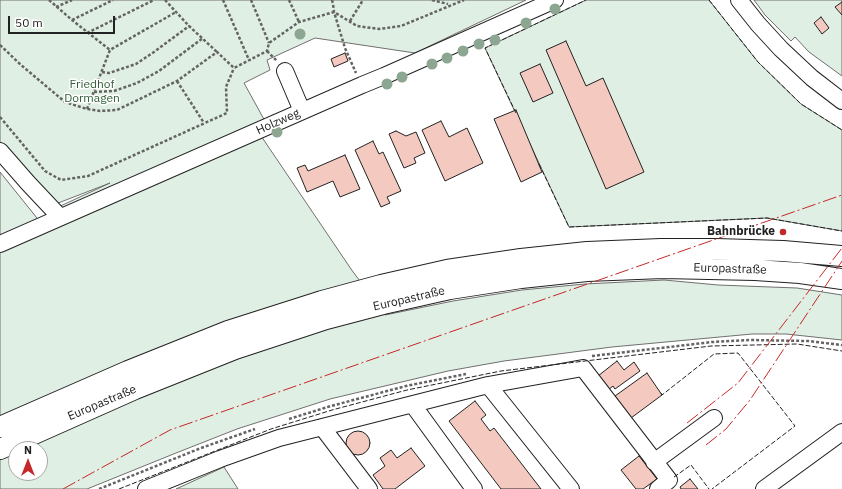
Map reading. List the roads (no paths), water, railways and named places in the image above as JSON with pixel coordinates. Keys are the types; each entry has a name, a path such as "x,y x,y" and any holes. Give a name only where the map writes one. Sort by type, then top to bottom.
{"main road":[{"name":"Europastraße","path":"0,427 128,370 228,331 322,301 447,270 521,259 580,253 661,249 775,250 842,256"},
{"name":"Europastraße","path":"0,449 135,389 235,349 326,319 383,304 450,290 521,278 587,271 663,268 755,270 800,273 842,279"}],"street":[{"name":"Holzweg","path":"0,244 555,0"},
{"path":"739,0 781,49 812,78 842,101"},
{"path":"285,71 299,112"},
{"path":"0,151 60,217"},
{"path":"146,489 220,459 279,438 488,385 583,368 669,480 658,489"},
{"path":"488,385 571,489"},
{"path":"413,405 474,489"},
{"path":"654,462 714,418"},
{"path":"322,427 369,489"},
{"path":"764,489 842,432"}],"place":[{"name":"Bahnbrücke","path":"783,232"}],"park label":[{"name":"Friedhof Dormagen","path":"92,92"}]}
